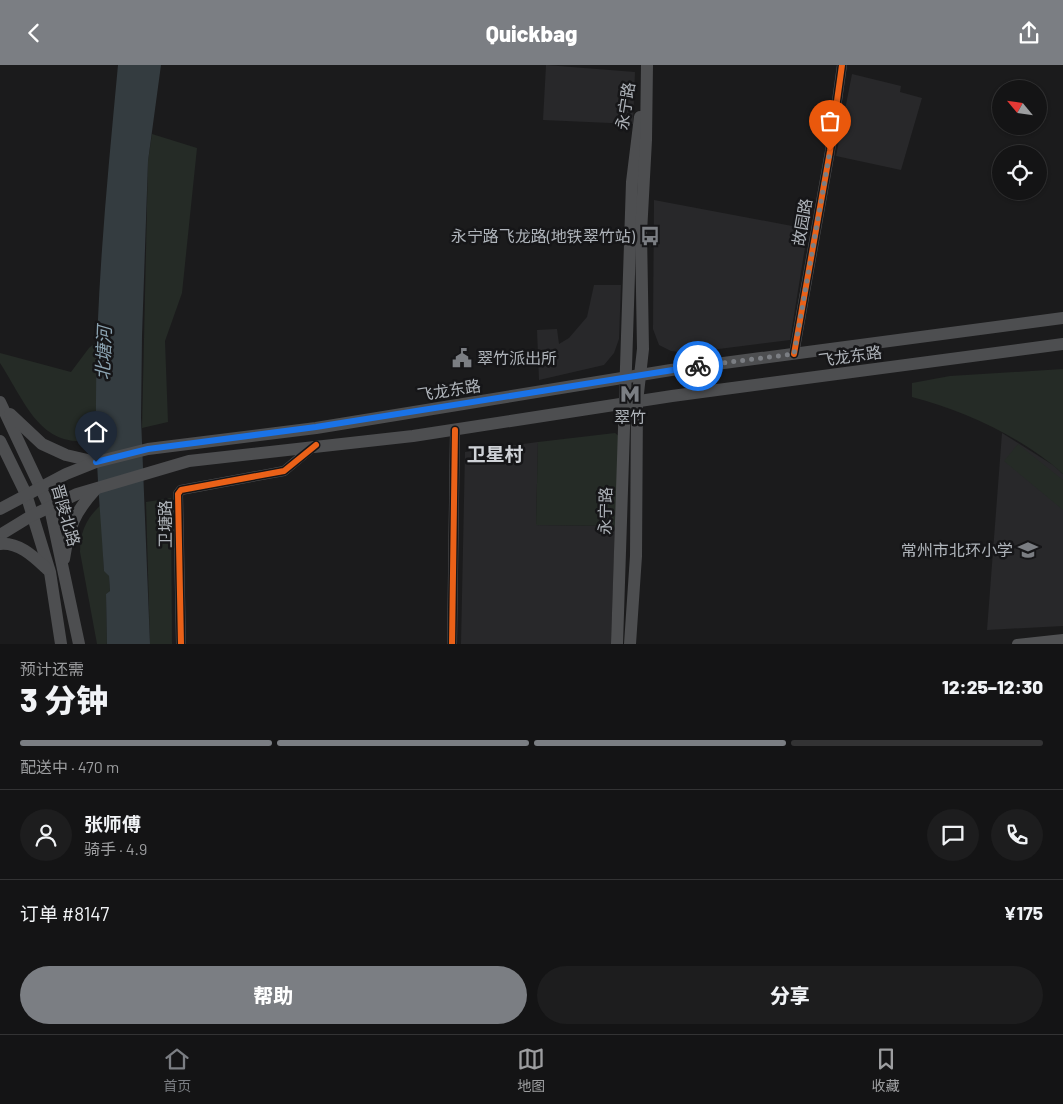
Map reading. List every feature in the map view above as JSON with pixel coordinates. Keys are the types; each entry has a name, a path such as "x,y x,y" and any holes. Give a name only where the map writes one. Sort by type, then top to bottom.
{"main road":[{"name":"永宁路","path":"630,644 636,556 638,402 643,349 641,233 646,140 646,71"},
{"name":"永宁路","path":"617,644 623,404 626,378 632,182 646,71"},
{"name":"飞龙东路","path":"0,509 96,462 148,449 316,427 640,375 1063,318"},
{"name":"飞龙东路","path":"0,535 31,516 97,487 189,461 455,430 623,404 1063,344"},
{"path":"3,406 42,444 66,455 96,462"},
{"name":"晋陵北路","path":"3,406 42,487 50,508 79,644"},
{"name":"晋陵北路","path":"0,441 26,495 50,572 61,644"},
{"path":"63,568 68,530 82,504 97,487"},
{"path":"0,544 8,543 31,554 50,572"}],"street":[{"name":"故园路","path":"794,354 830,151 842,65"},
{"path":"452,644 455,430"},
{"name":"卫塘路","path":"181,644 178,494 181,490 284,471 316,445"},
{"path":"1017,644 1063,639"}],"shaded area":[{"path":"546,65 635,72 633,124 543,120"},
{"path":"852,74 901,86 900,92 922,98 901,170 836,156"},
{"path":"152,134 197,148 182,293 165,341 168,422 142,428 148,161"},
{"path":"654,200 808,229 790,340 687,353 671,351 659,345 653,329"},
{"path":"594,285 621,285 619,339 614,353 604,365 539,380 537,330 557,329 559,344 569,338 587,317"},
{"path":"97,341 97,439 78,441 62,438 49,431 37,421 27,408 0,363 0,353 71,372 89,348"},
{"path":"1063,369 1063,474 1030,448 992,427 952,410 912,397 912,383 950,376"},
{"path":"615,433 620,437 615,526 536,525 538,442"},
{"name":"常州市北环小学","path":"1002,433 1053,465 1063,474 1063,626 987,630"},
{"path":"538,442 536,525 615,526 611,644 461,644 465,452"},
{"path":"1018,444 1063,480 1063,510 1004,461"},
{"path":"171,498 172,644 150,644 146,502"},
{"path":"101,505 104,570 109,576 110,591 106,594 107,644 97,644 80,552 81,538 85,526 91,515"}],"water":[{"name":"北塘河","path":"118,65 161,65 148,161 142,336 141,418 150,644 107,644 106,594 110,591 109,576 104,571 99,495 96,439 96,375 102,242"}],"cycle path":[{"path":"794,354 830,151 842,65"},
{"path":"452,644 455,430"},
{"path":"181,644 178,494 181,490 284,471 316,445"}],"way so far":[{"path":"698,366 794,354 830,151"}],"place":[{"name":"永宁路飞龙路(地铁翠竹站)","path":"650,236"},
{"name":"翠竹派出所","path":"462,358"},
{"name":"翠竹","path":"630,394"},
{"name":"常州市北环小学","path":"1028,550"}],"district":[{"name":"卫星村","path":"495,454"}],"route":[{"path":"96,462 148,449 316,427 698,366"}]}
